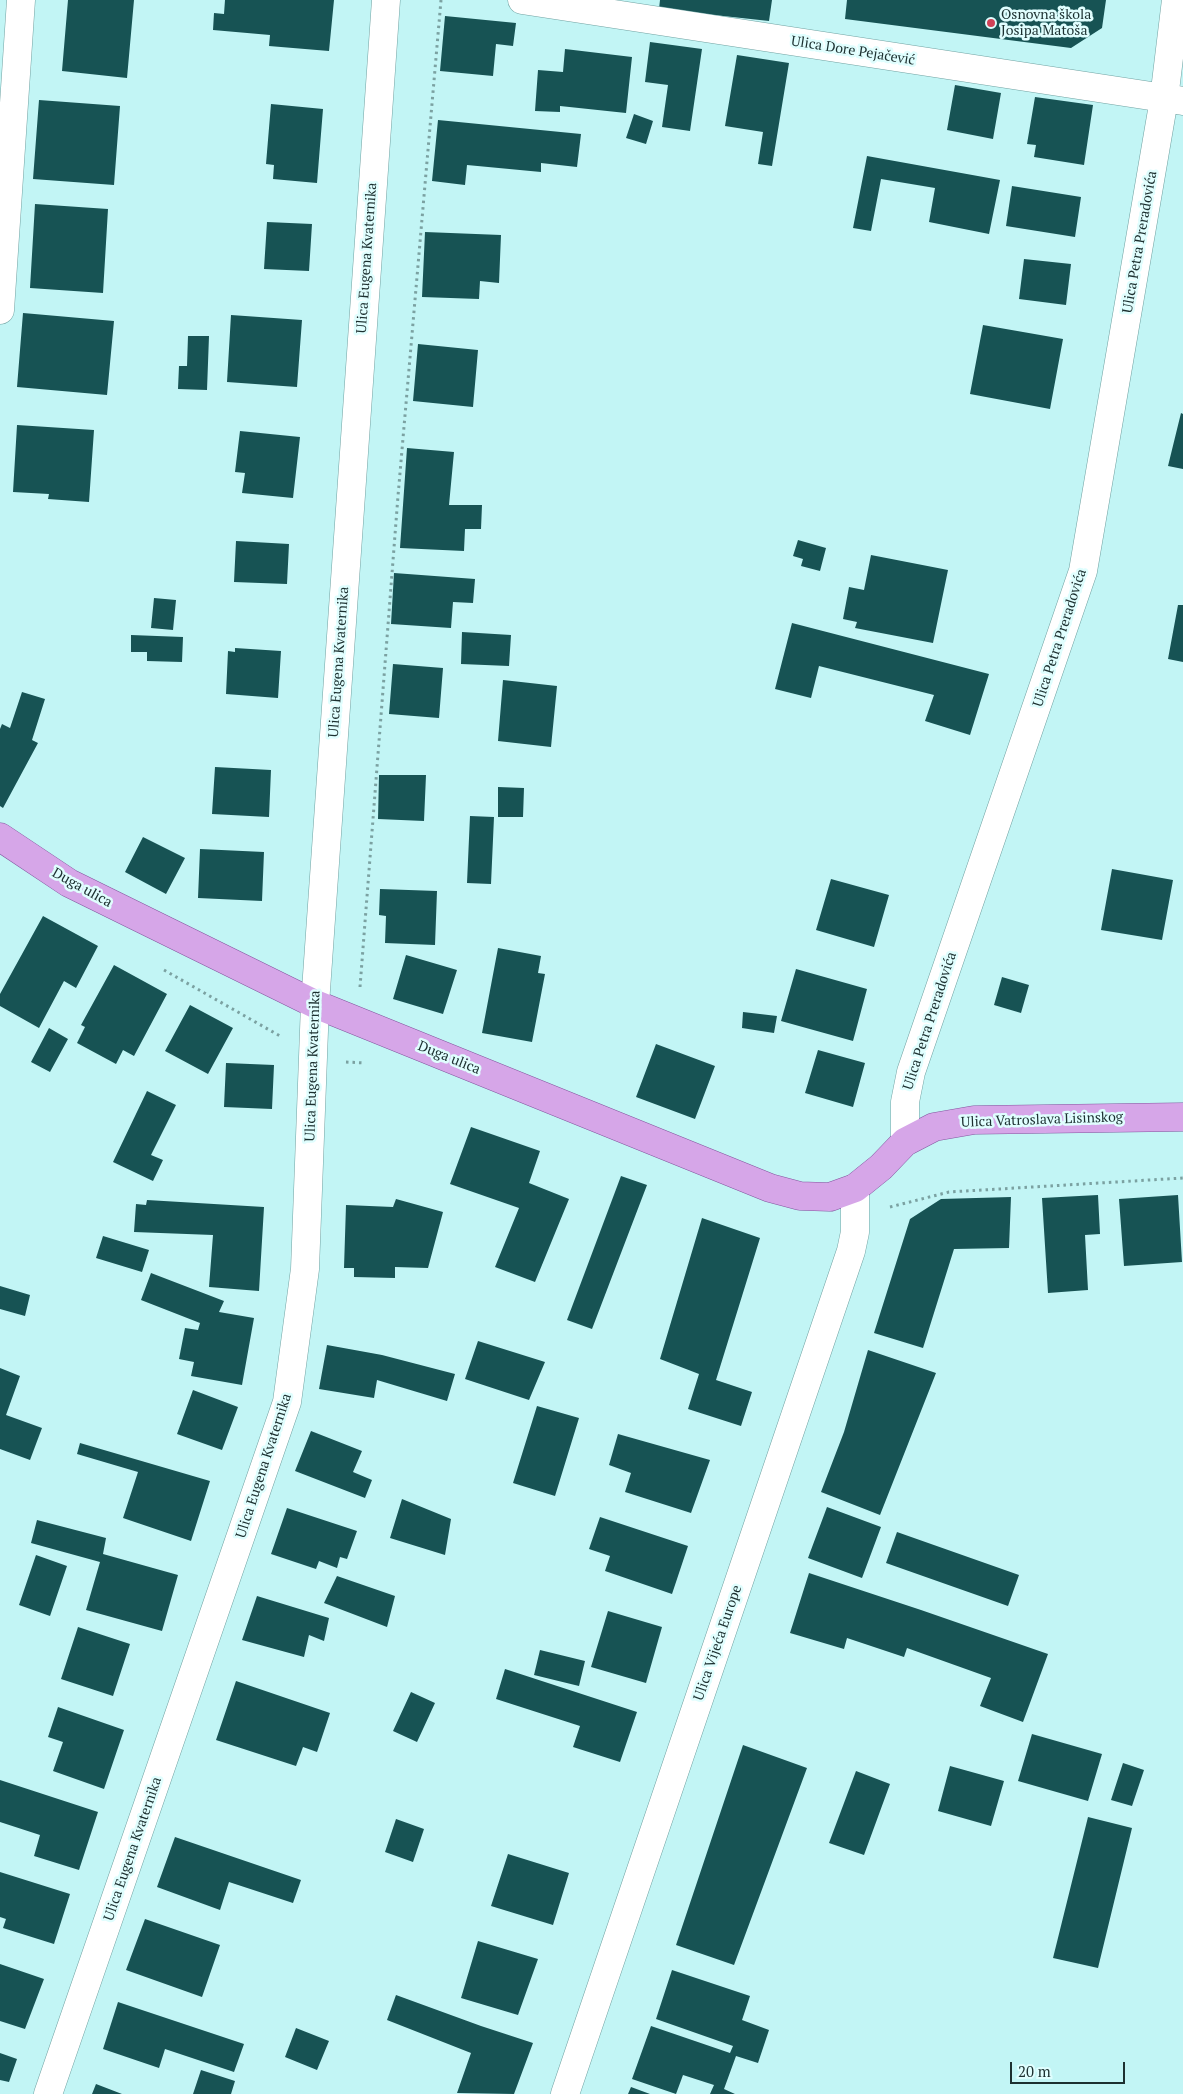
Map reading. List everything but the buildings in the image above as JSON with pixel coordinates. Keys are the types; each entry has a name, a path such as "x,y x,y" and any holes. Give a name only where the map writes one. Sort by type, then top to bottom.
{"main road":[{"name":"Duga ulica","path":"0,837 69,883 315,1004 770,1188 800,1196 830,1197 855,1188 881,1167 905,1142"},
{"name":"Ulica Vatroslava Lisinskog","path":"905,1142 934,1126 974,1120 1183,1116"}],"street":[{"path":"0,310 21,0"},
{"name":"Ulica Eugena Kvaternika","path":"48,2094 287,1402 305,1269 315,1004 386,0"},
{"name":"Ulica Dore Pejačević","path":"522,0 1174,100"},
{"name":"Ulica Petra Preradovića","path":"905,1142 905,1102 912,1072 1083,571 1174,100 1176,0"},
{"name":"Ulica Vijeća Europe","path":"565,2094 851,1251 856,1215 855,1188"}],"path":[{"path":"354,1062 397,506 441,0"},
{"path":"856,1215 949,1192 1183,1178"}],"place":[{"name":"Osnovna škola Josipa Matoša","path":"991,23"}]}
